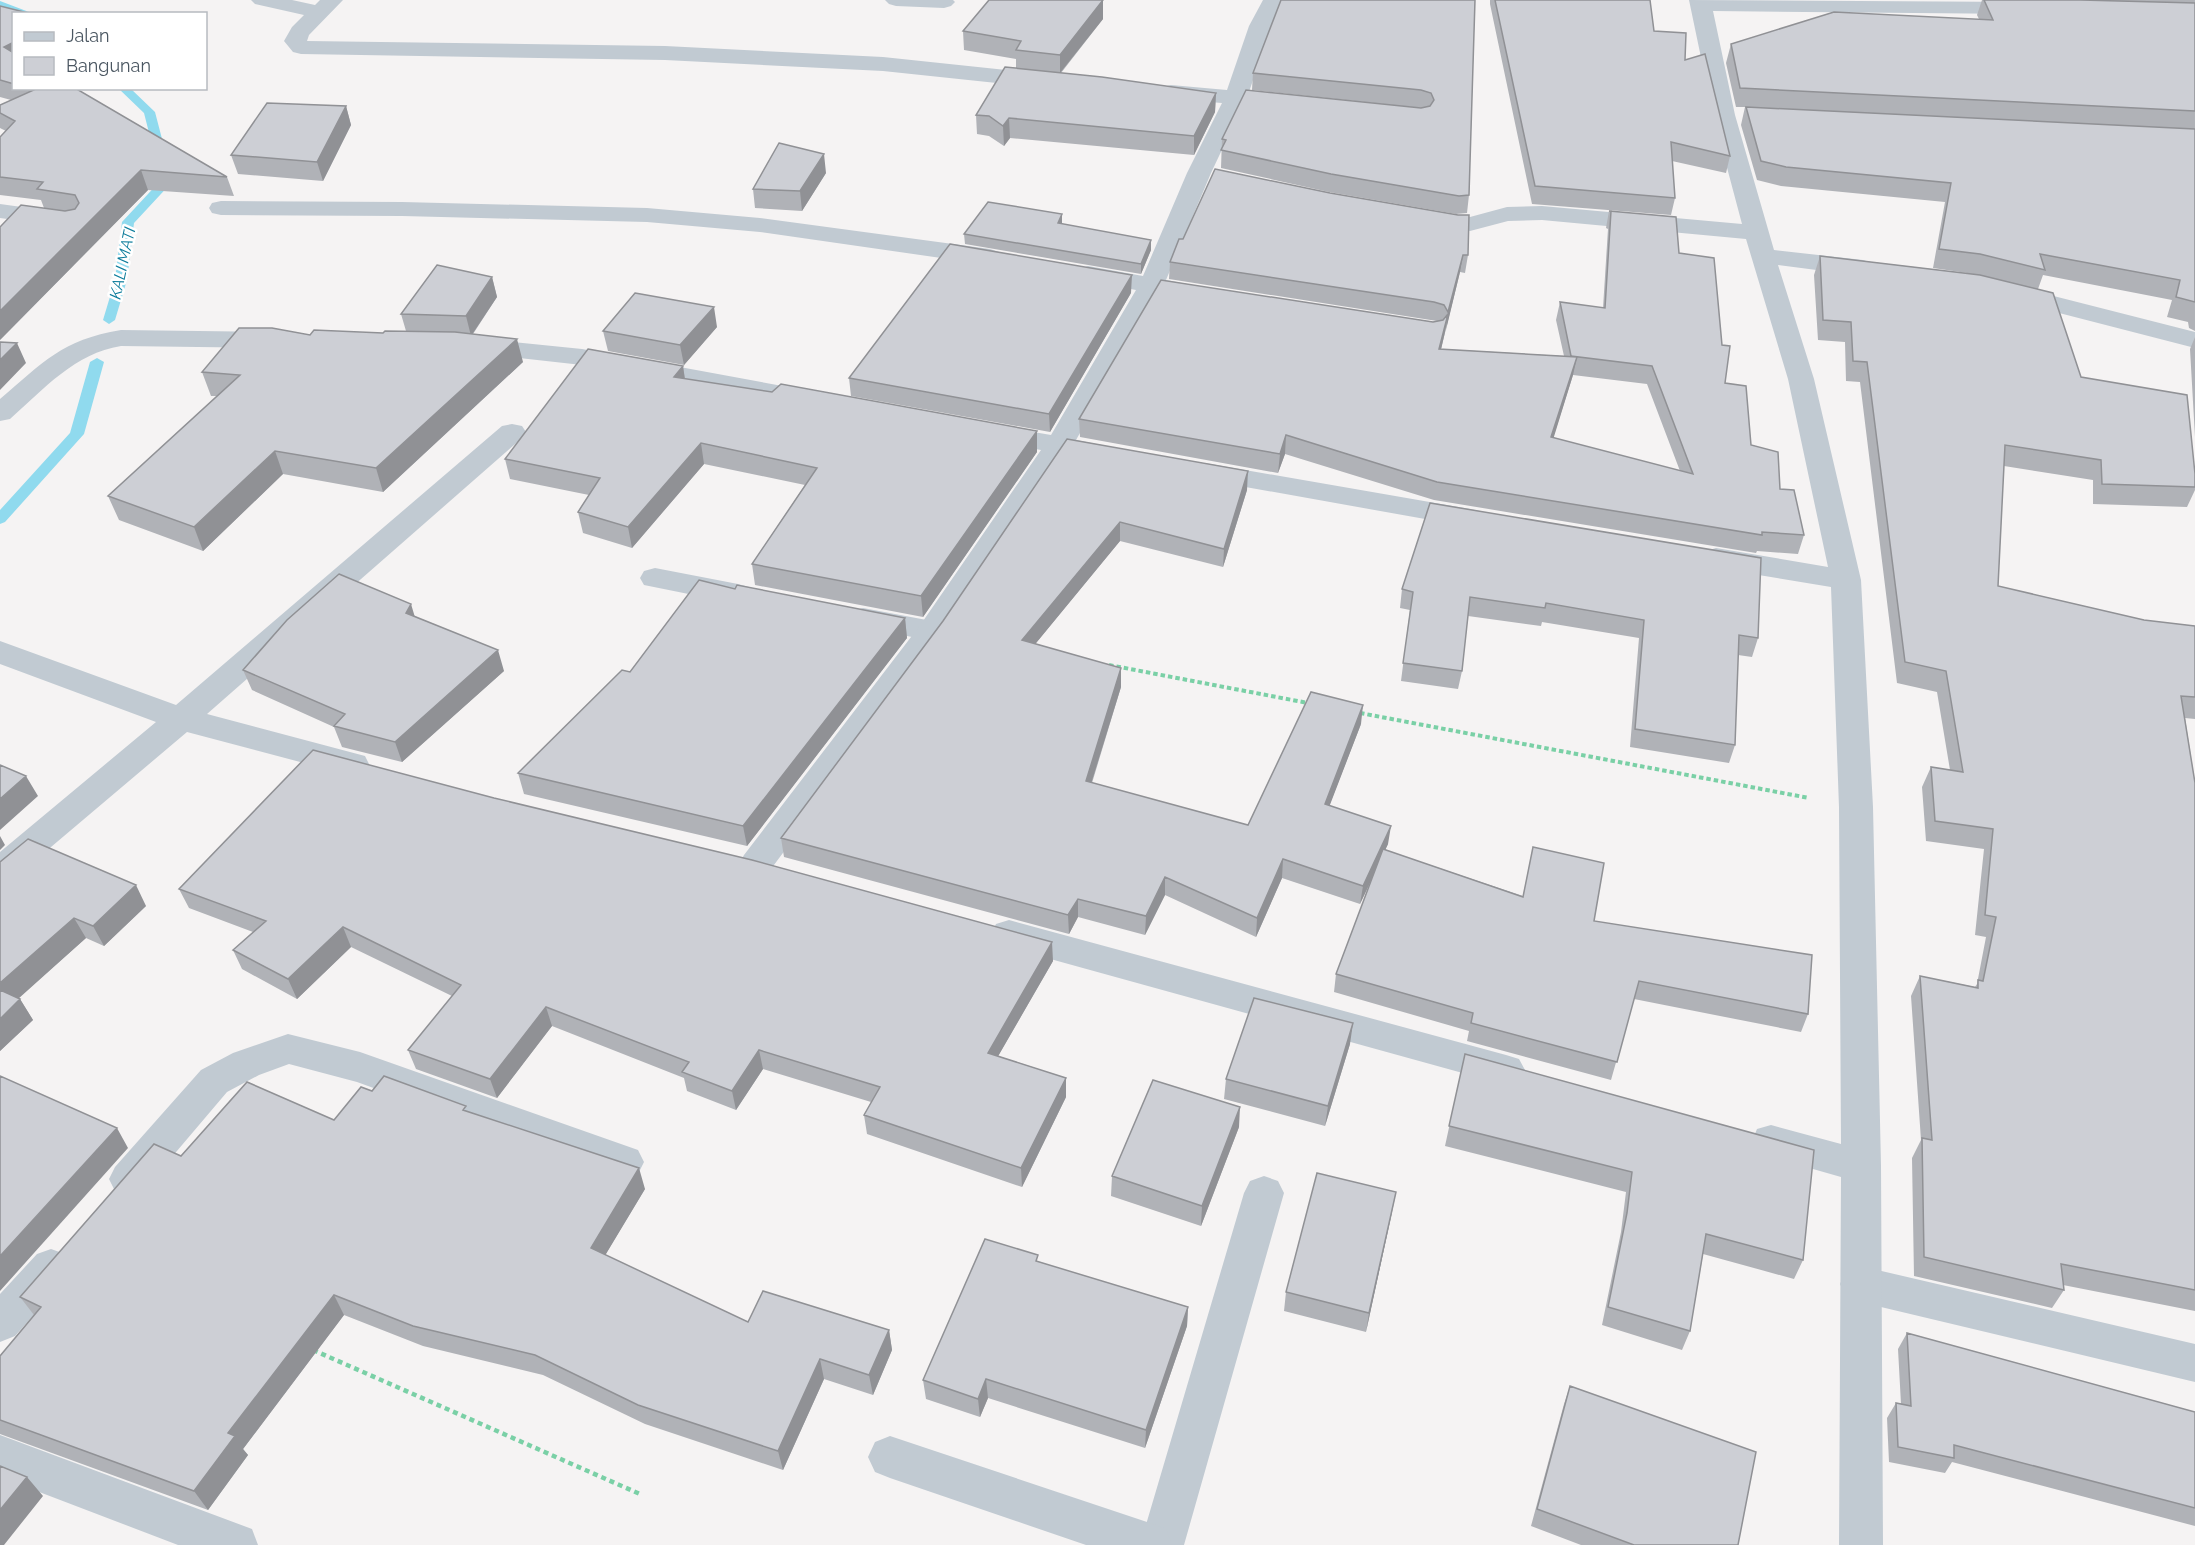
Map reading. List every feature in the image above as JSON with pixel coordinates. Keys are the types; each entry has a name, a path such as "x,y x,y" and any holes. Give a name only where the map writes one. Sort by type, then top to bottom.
{"street":[{"path":"262,0 325,6"},
{"path":"896,0 944,2"},
{"path":"756,864 932,631 1059,445 1151,286 1210,176 1260,26 1274,0"},
{"path":"1861,1545 1861,1166 1856,807 1846,579 1801,379 1760,244 1735,116 1701,2 2039,9"},
{"path":"325,6 300,32 295,41 301,47 665,53 814,60 883,64 1070,84"},
{"path":"1153,91 1305,104"},
{"path":"221,208 414,209 647,215 760,225 942,249 1012,261"},
{"path":"0,211 73,221"},
{"path":"1398,213 1470,224 1516,213 1542,213 1760,244 1882,270"},
{"path":"1070,271 1221,297"},
{"path":"1995,290 2195,340"},
{"path":"0,414 68,355 96,342 131,338 293,340"},
{"path":"449,345 582,357 838,404"},
{"path":"966,428 1128,458"},
{"path":"0,871 181,719 512,432"},
{"path":"1185,468 1492,522"},
{"path":"1693,555 1846,579"},
{"path":"655,578 770,600"},
{"path":"839,613 932,631"},
{"path":"0,652 181,719 388,773"},
{"path":"722,855 790,873"},
{"path":"980,926 1531,1077"},
{"path":"104,1208 214,1081 246,1064 288,1049 360,1067 624,1162"},
{"path":"1736,1132 1861,1166"},
{"path":"1162,1545 1264,1193"},
{"path":"0,1323 72,1244"},
{"path":"1860,1284 2195,1363"},
{"path":"0,1456 236,1545"},
{"path":"890,1457 1150,1545"}],"path":[{"path":"1108,665 1319,705"},
{"path":"1354,712 1856,807"},
{"path":"305,1346 640,1494"}],"building":[{"path":"989,0 1103,0 1060,55 1016,50 1021,41 963,31"},
{"path":"1281,0 1475,0 1469,195 1459,196 1331,174 1221,150 1226,140 1222,139 1246,90 1421,108 1430,106 1434,100 1431,93 1421,90 1253,73"},
{"path":"1495,0 1650,0 1654,31 1686,33 1685,60 1705,54 1730,156 1671,142 1675,198 1535,186"},
{"path":"1984,0 2195,3 2195,111 1740,88 1731,44 1834,12 1993,20"},
{"path":"0,6 24,12 12,12 12,43 4,47 12,52 12,83 0,80"},
{"path":"1005,67 1102,77 1216,93 1194,136 1009,118 1003,126 989,116 976,115"},
{"path":"34,90 78,90 227,177 141,170 0,311 0,227 21,205 65,211 75,209 79,203 75,195 37,189 43,182 0,177 0,137 15,121 0,113 0,105"},
{"path":"267,103 346,106 317,162 231,155"},
{"path":"1746,107 2195,129 2195,302 2176,297 2180,280 2040,254 2045,270 1980,254 1939,249 1951,183 1786,167 1761,161"},
{"path":"779,143 824,154 800,191 753,189"},
{"path":"1215,169 1330,193 1469,215 1468,255 1463,255 1448,312 1444,305 1434,302 1170,262 1179,239 1183,239"},
{"path":"988,202 1062,214 1058,223 1151,240 1141,264 964,234"},
{"path":"1611,211 1676,217 1679,253 1714,258 1722,345 1730,346 1725,383 1746,386 1751,445 1778,452 1780,489 1794,490 1804,535 1762,532 1762,535 1437,482 1286,435 1280,454 1079,419 1161,280 1433,322 1443,320 1448,314 1439,349 1577,357 1551,437 1693,474 1652,366 1571,356 1560,302 1605,308"},
{"path":"950,244 1132,275 1049,414 849,378"},
{"path":"1820,256 1980,275 2053,293 2081,377 2187,395 2195,487 2102,484 2101,460 2005,445 1998,586 2144,620 2195,626 2195,697 2181,696 2195,783 2195,1290 2061,1264 2064,1290 1924,1257 1922,1138 1932,1140 1920,976 1978,988 1978,980 1983,981 1996,917 1985,915 1993,829 1935,821 1931,767 1963,772 1946,671 1905,662 1867,362 1853,361 1851,322 1823,320"},
{"path":"437,265 492,277 466,316 401,314"},
{"path":"635,293 714,307 680,345 603,331"},
{"path":"239,328 272,328 310,335 314,330 383,333 385,331 455,332 517,339 376,468 275,451 194,527 108,496 240,375 202,372"},
{"path":"0,342 17,343 0,360"},
{"path":"588,349 683,366 674,377 772,392 781,384 1037,431 921,596 752,564 817,468 701,443 628,527 578,512 600,478 505,459"},
{"path":"1067,439 1248,471 1224,549 1120,522 1022,640 1121,668 1086,781 1248,825 1311,692 1363,705 1325,804 1391,826 1363,886 1283,859 1257,918 1165,877 1146,916 1078,899 1068,915 781,838 943,621"},
{"path":"1430,503 1761,558 1758,638 1739,635 1735,745 1635,729 1644,620 1546,603 1545,608 1470,597 1462,671 1403,663 1413,592 1402,589"},
{"path":"339,574 411,604 406,613 498,650 395,742 334,726 345,714 243,670 287,620"},
{"path":"699,580 735,589 737,585 905,618 743,826 518,773 622,670 630,672"},
{"path":"313,750 494,798 752,860 1052,942 988,1053 1066,1078 1021,1168 864,1115 880,1087 759,1050 732,1091 682,1072 689,1062 546,1007 490,1079 408,1050 461,985 343,927 288,979 233,950 266,921 179,889"},
{"path":"0,765 26,776 0,799"},
{"path":"28,839 136,885 93,926 74,918 0,983 0,862"},
{"path":"1533,847 1604,863 1594,921 1812,955 1808,1014 1639,981 1617,1062 1471,1023 1473,1013 1336,974 1383,849 1523,897"},
{"path":"0,990 20,999 0,1019"},
{"path":"1254,998 1353,1023 1328,1106 1226,1079"},
{"path":"1465,1054 1814,1150 1803,1260 1706,1234 1690,1331 1608,1307 1627,1213 1632,1172 1449,1126"},
{"path":"0,1076 117,1128 0,1256"},
{"path":"384,1076 466,1106 463,1110 639,1168 591,1248 748,1322 763,1291 889,1330 869,1375 820,1359 778,1451 638,1405 535,1355 413,1326 334,1295 228,1433 235,1436 194,1491 0,1420 0,1356 41,1307 20,1297 154,1144 181,1156 247,1082 334,1120 361,1087 372,1091"},
{"path":"1153,1080 1240,1107 1202,1206 1112,1176"},
{"path":"1317,1173 1396,1192 1369,1313 1286,1292"},
{"path":"985,1239 1038,1255 1036,1261 1188,1307 1146,1430 986,1379 978,1399 923,1380"},
{"path":"1907,1333 2195,1412 2195,1508 1954,1445 1954,1458 1898,1447 1896,1403 1911,1406"},
{"path":"1570,1386 1756,1452 1738,1545 1634,1545 1537,1509"},
{"path":"0,1466 27,1477 0,1510"}],"waterway":[{"name":"KALI MATI","path":"0,4 20,12"},
{"name":"KALI MATI","path":"109,320 121,280 128,222 167,181 149,112 125,90"},
{"name":"KALI MATI","path":"0,519 77,434 97,362"}]}
